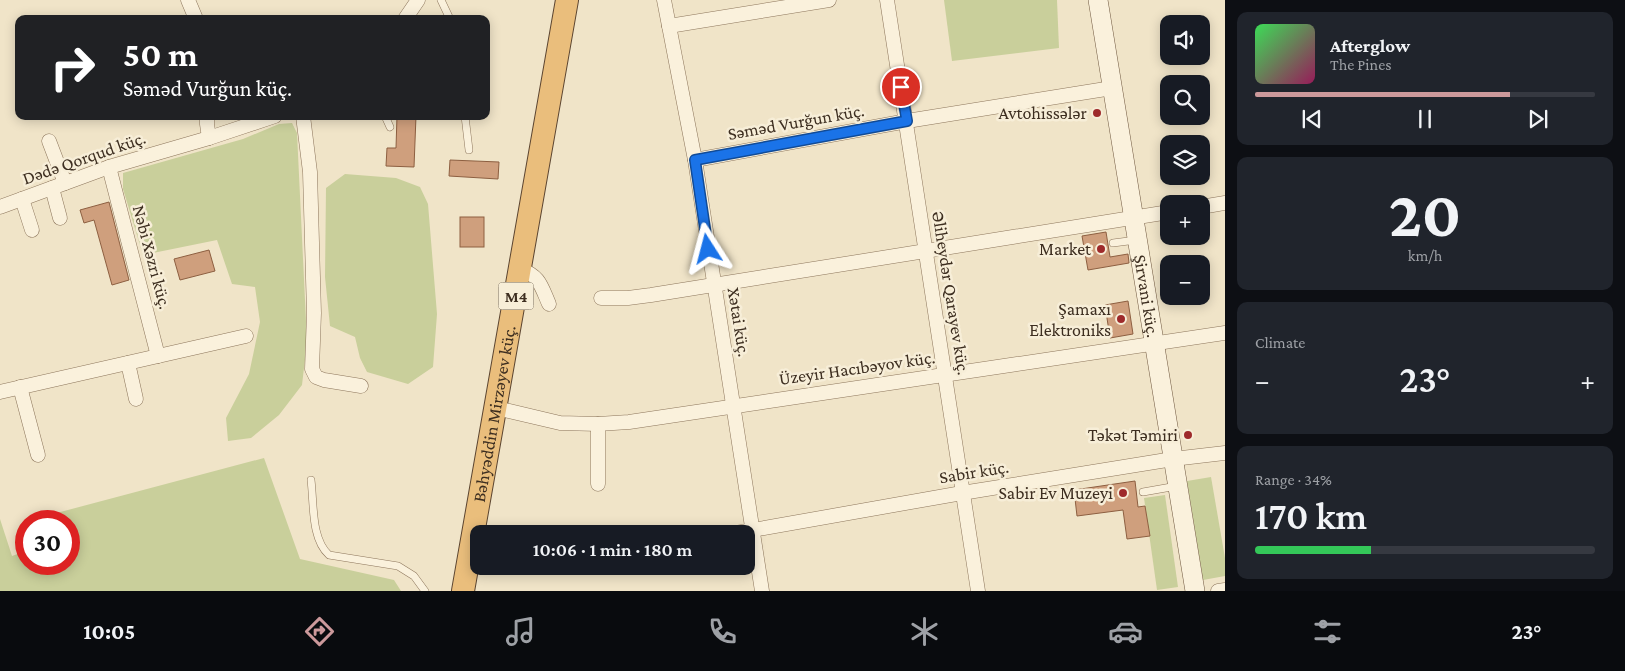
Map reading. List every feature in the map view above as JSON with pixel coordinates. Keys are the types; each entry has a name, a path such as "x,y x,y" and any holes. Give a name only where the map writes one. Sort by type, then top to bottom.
{"highway":[{"name":"Bəhyəddin Mirzəyev küç.","path":"463,591 567,0"}],"main road":[{"name":"Şirvani küç.","path":"1098,0 1195,591"}],"street":[{"path":"188,0 194,15"},
{"path":"408,15 418,0"},
{"name":"Xətai küç.","path":"664,0 695,160 751,525"},
{"path":"669,26 829,0"},
{"name":"Əliheydər Qarayev küç.","path":"887,0 978,591"},
{"name":"Səməd Vurğun küç.","path":"695,160 907,121 1112,88"},
{"path":"208,120 209,138"},
{"name":"Dədə Qorqud küç.","path":"0,207 109,167 263,120"},
{"path":"304,120 310,172 314,313 312,369 316,377 324,380 361,386"},
{"path":"49,141 58,185 60,218"},
{"name":"Nəbi Xəzri küç.","path":"109,167 158,356"},
{"path":"22,199 32,230"},
{"path":"1210,206 1225,203"},
{"path":"601,298 628,298 714,285 1160,214"},
{"path":"520,269 532,273 537,279 549,304"},
{"name":"Üzeyir Hacıbəyov küç.","path":"496,408 560,422 598,424 629,422 1225,334"},
{"path":"0,392 246,336"},
{"path":"128,363 136,399"},
{"path":"20,387 38,455"},
{"path":"598,424 598,484"},
{"name":"Sabir küç.","path":"755,528 1173,459 1225,453"},
{"name":"Xətai küç.","path":"755,548 762,591"},
{"path":"1218,591 1225,590"}],"lane":[{"path":"441,0 448,15"},
{"path":"387,120 390,127"},
{"path":"465,120 469,150"},
{"path":"1113,243 1136,240"},
{"path":"311,480 318,539 322,549 330,556 398,566 414,576 424,591"},
{"path":"1143,492 1178,486"}],"green space":[{"path":"944,0 1057,0 1059,48 952,61"},
{"path":"292,123 297,133 307,342 302,385 279,415 251,438 228,441 226,418 249,374 260,322 255,287 232,284 217,240 143,255 123,189 123,173 243,139 279,124"},
{"path":"345,174 396,178 420,187 428,204 437,314 433,367 408,384 367,372 360,358 355,337 330,326 325,277 326,188"},
{"path":"264,458 300,559 394,580 401,591 0,591 0,519 12,556 15,555 15,575 80,575 80,510 68,510"},
{"path":"1211,477 1225,558 1225,576 1203,580 1187,481"},
{"path":"1165,495 1178,587 1157,590 1144,498"}],"building":[{"path":"397,120 416,120 414,167 386,166 387,148 396,148"},
{"path":"450,160 499,162 498,179 449,176"},
{"path":"109,202 129,280 112,285 94,220 84,223 80,210"},
{"path":"460,217 484,217 484,247 460,247"},
{"path":"1106,232 1110,257 1128,254 1129,263 1088,270 1082,236"},
{"path":"209,250 215,271 180,280 174,259"},
{"path":"1128,301 1133,334 1110,338 1105,305"},
{"path":"1135,481 1138,507 1145,506 1150,536 1127,539 1123,510 1077,516 1074,490"}],"place":[{"name":"Avtohissələr","path":"1097,113"},
{"name":"Market","path":"1101,249"},
{"name":"Şamaxı Elektroniks","path":"1121,319"},
{"name":"Təkət Təmiri","path":"1188,435"},
{"name":"Sabir Ev Muzeyi","path":"1123,493"}],"route":[{"path":"708,249 695,160 907,121 901,87"}]}
